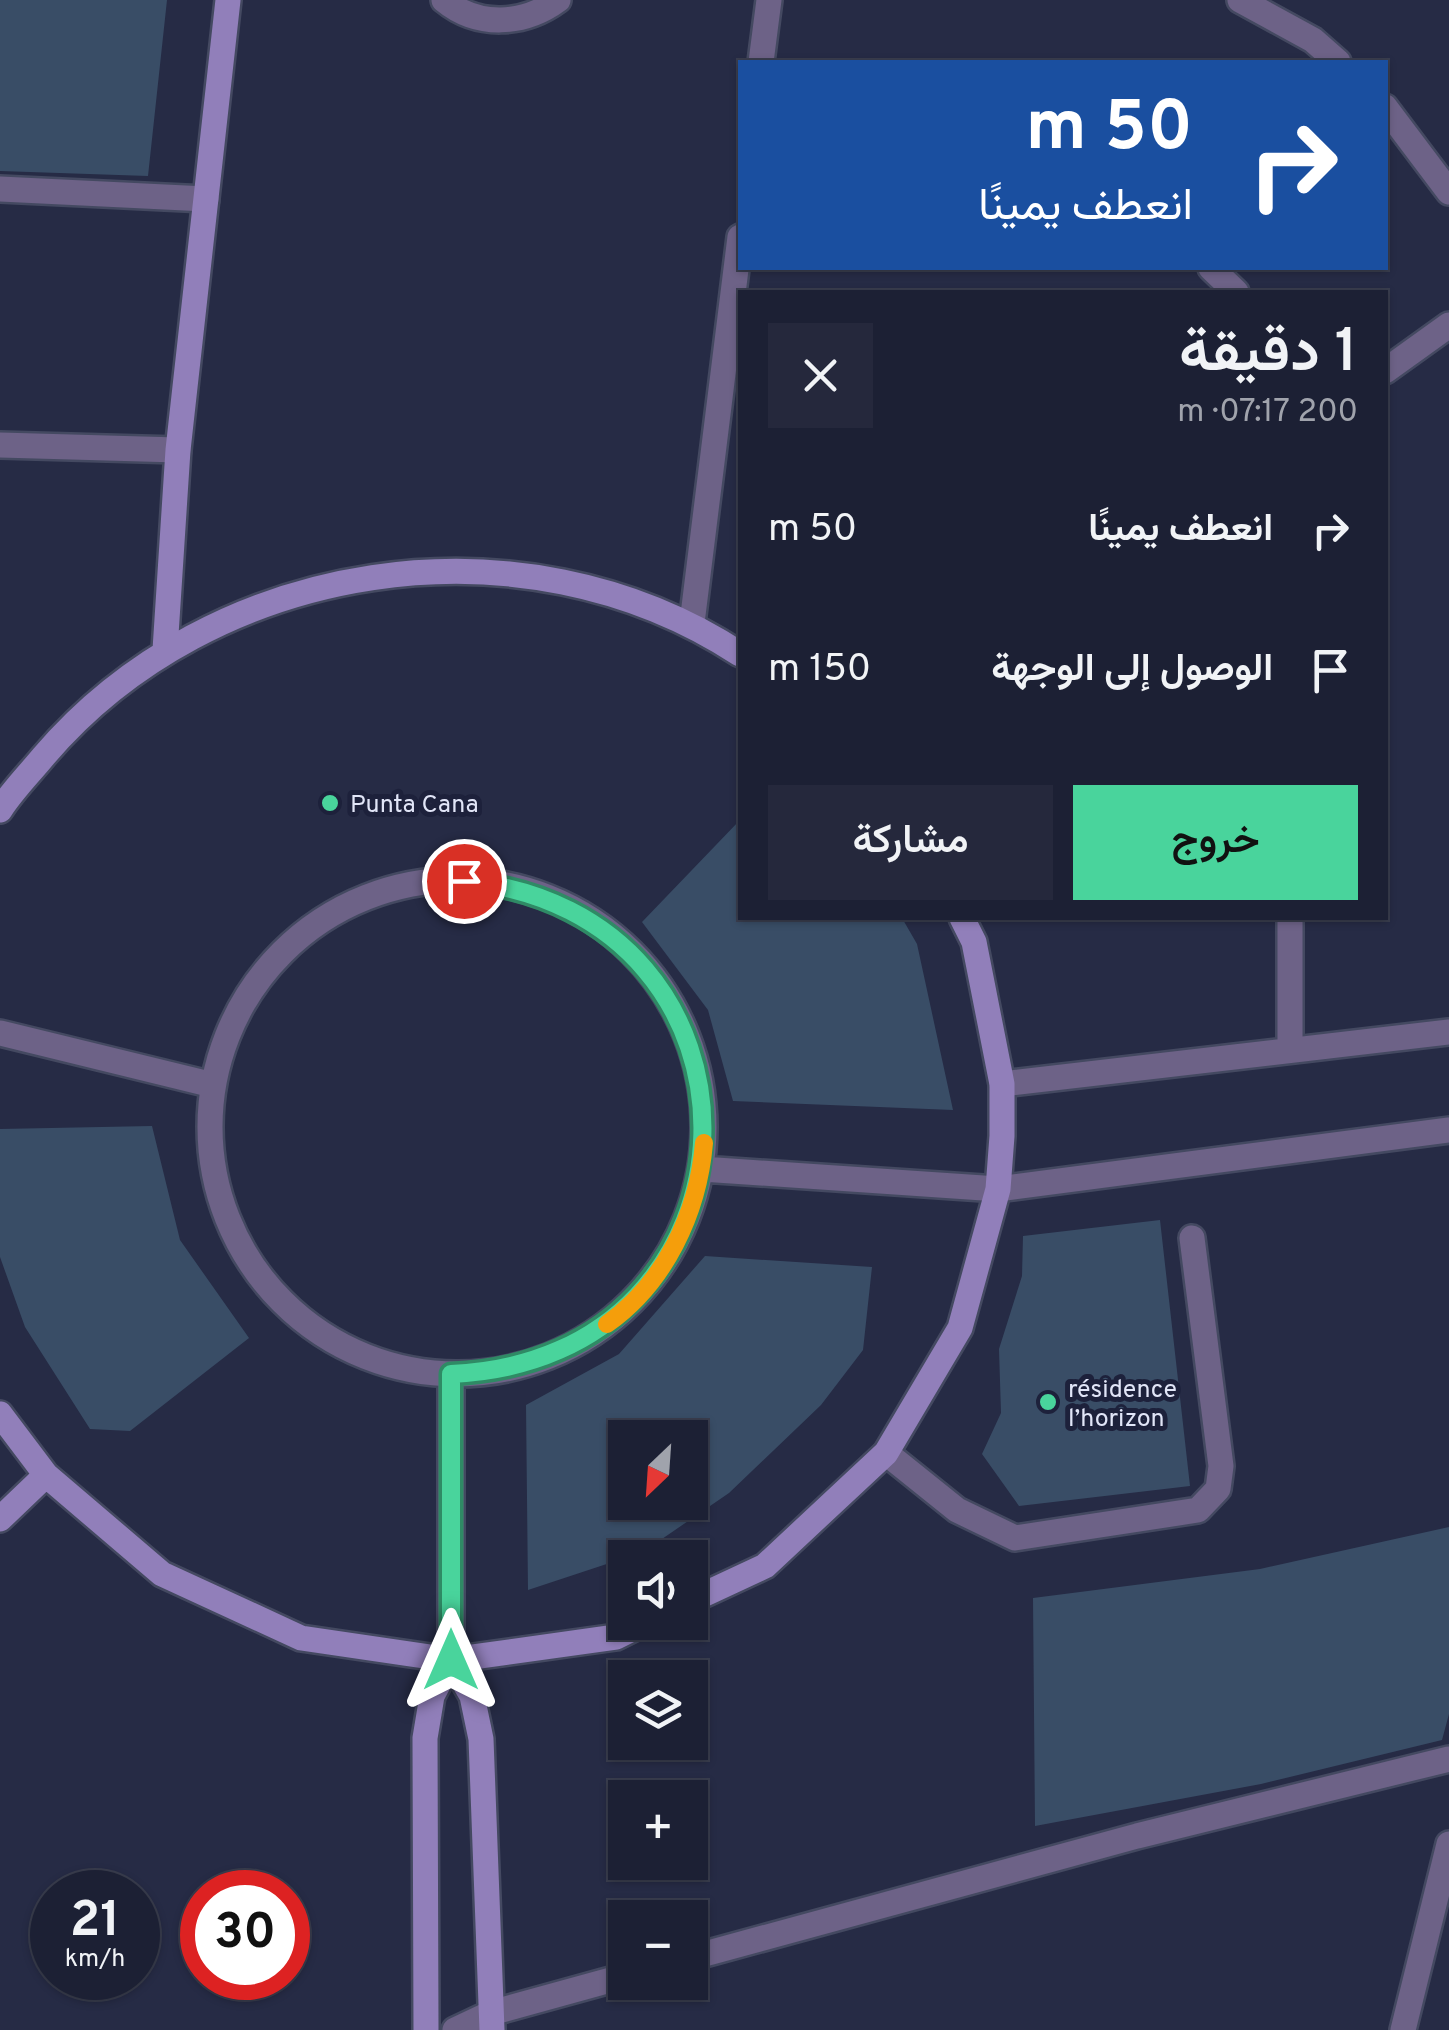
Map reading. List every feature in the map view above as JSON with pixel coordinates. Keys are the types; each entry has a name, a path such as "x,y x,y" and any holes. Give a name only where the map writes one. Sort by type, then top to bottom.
{"street":[{"path":"165,650 178,450 228,0"},
{"path":"444,0 479,18 506,21 532,15 558,0"},
{"path":"761,60 769,0"},
{"path":"1240,0 1313,40 1336,60"},
{"path":"1388,111 1449,192"},
{"path":"0,189 206,198"},
{"path":"692,623 729,418 738,270"},
{"path":"1213,270 1234,290"},
{"path":"1388,369 1449,325"},
{"path":"0,445 178,450"},
{"path":"0,810 76,719 165,650 290,593 425,569 562,578 692,623 738,653"},
{"path":"464,881 499,884 533,892 597,924 624,946 658,986 685,1031 697,1064 703,1099 702,1170 693,1204 671,1251 640,1294 615,1318 586,1338 538,1360 486,1372 416,1371 349,1349 304,1320 266,1284 238,1239 218,1190 210,1120 213,1085 235,1019 252,988 300,936 360,900 394,889 464,881"},
{"path":"708,1593 765,1566 886,1452 960,1328 998,1189 1002,1084 974,942 963,920"},
{"path":"1290,920 1290,1050"},
{"path":"1002,1084 1449,1032"},
{"path":"0,1033 213,1085"},
{"path":"702,1170 998,1189 1449,1130"},
{"path":"886,1452 957,1510 1014,1538 1198,1510 1218,1489 1221,1466 1192,1238"},
{"path":"426,2030 424,1738 432,1696 451,1660 451,1374"},
{"path":"0,1414 46,1476 162,1574 300,1638 451,1660 608,1638"},
{"path":"0,1518 46,1476"},
{"path":"451,1660 472,1696 482,1738 492,2021"},
{"path":"708,1953 1137,1836 1449,1759"},
{"path":"1403,2030 1449,1844"},
{"path":"455,2030 608,1982"}],"building":[{"path":"0,0 167,0 148,176 0,171"},
{"path":"738,822 738,920 903,920 917,944 953,1110 733,1101 708,1010 642,922"},
{"path":"152,1126 180,1240 249,1338 130,1431 90,1429 25,1327 0,1257 0,1129"},
{"path":"1160,1220 1190,1486 1019,1506 982,1454 1001,1413 999,1349 1022,1276 1023,1236"},
{"path":"705,1256 872,1267 863,1350 821,1405 729,1493 708,1507 708,1420 608,1420 608,1520 690,1520 660,1540 608,1540 608,1564 528,1590 526,1405 619,1354"},
{"path":"1449,1527 1449,1714 1442,1740 1261,1784 1035,1826 1033,1598 1260,1569"}],"slow traffic":[{"path":"607,1324 640,1294 680,1236 702,1170 704,1143"}],"place":[{"name":"Punta Cana","path":"330,803"},
{"name":"résidence l’horizon","path":"1048,1402"}],"route":[{"path":"451,1660 451,1374 521,1366 555,1355 615,1318 640,1294 680,1236 702,1170 704,1134 697,1064 669,1000 648,971 597,924 566,906 533,892 464,881"}]}
